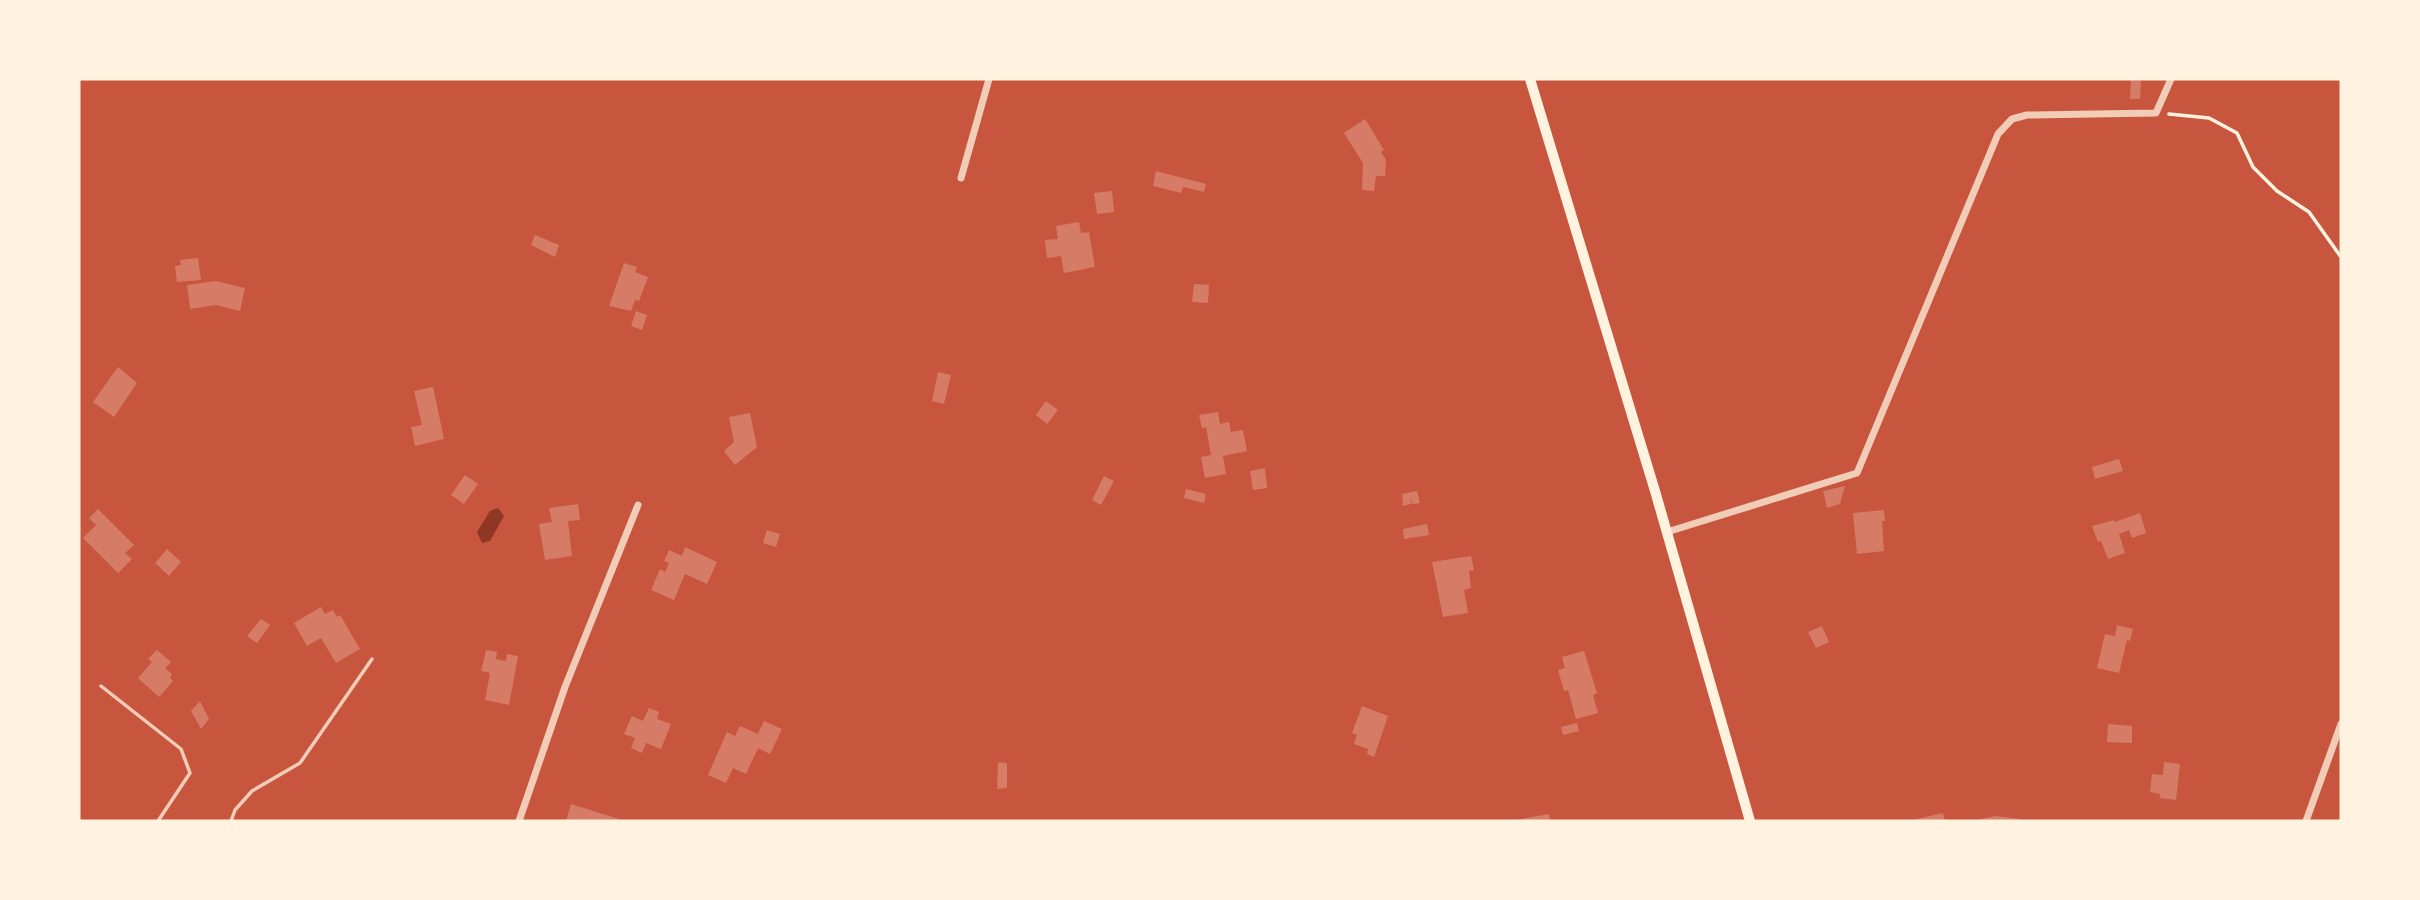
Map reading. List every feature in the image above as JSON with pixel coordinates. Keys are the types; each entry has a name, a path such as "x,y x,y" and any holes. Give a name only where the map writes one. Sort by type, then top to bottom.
{"main road":[{"path":"1530,79 1667,532 1750,821"}],"street":[{"path":"961,178 989,79"},
{"path":"1667,532 1857,472 1998,134 2012,119 2027,115 2156,113 2171,79"},
{"path":"519,821 565,687 638,505"},
{"path":"2306,821 2341,724"}],"lane":[{"path":"231,821 235,810 252,791 300,763 372,659"},
{"path":"101,686 181,749 190,773 158,821"}],"path":[{"path":"2156,113 2209,118 2237,133 2253,167 2277,191 2309,212 2341,257"}],"shaded area":[{"path":"498,508 504,516 490,541 482,543 477,532 490,511"}],"building":[{"path":"2131,80 2141,81 2140,99 2130,99"},
{"path":"1365,119 1384,150 1381,152 1386,160 1385,176 1376,176 1374,191 1362,190 1363,163 1344,133"},
{"path":"1156,171 1206,184 1204,192 1183,187 1181,193 1153,186"},
{"path":"1112,191 1114,212 1097,214 1094,193"},
{"path":"1079,222 1081,233 1089,232 1095,267 1064,273 1061,256 1047,258 1045,240 1058,239 1056,226"},
{"path":"535,235 559,245 555,257 531,245"},
{"path":"198,258 201,280 177,282 175,266 181,265 180,260"},
{"path":"624,263 637,267 635,272 648,277 639,301 635,300 631,311 609,306"},
{"path":"216,281 245,288 240,311 216,305 190,309 187,285"},
{"path":"1194,284 1209,285 1208,303 1192,302"},
{"path":"636,311 647,315 642,330 631,326"},
{"path":"118,367 137,383 114,417 93,402"},
{"path":"938,372 951,375 944,404 932,401"},
{"path":"433,387 444,439 415,446 411,427 422,425 414,391"},
{"path":"1046,401 1058,410 1047,424 1036,415"},
{"path":"1218,412 1220,424 1229,422 1231,432 1243,430 1247,451 1223,456 1226,474 1205,478 1201,457 1211,455 1206,427 1202,428 1199,415"},
{"path":"750,413 757,447 735,465 724,451 734,442 729,417"},
{"path":"2119,459 2123,471 2095,479 2092,467"},
{"path":"1265,468 1267,488 1253,490 1250,471"},
{"path":"465,475 478,484 464,504 451,495"},
{"path":"1104,476 1114,481 1101,505 1092,500"},
{"path":"1845,486 1840,504 1827,508 1823,491"},
{"path":"1186,489 1206,494 1204,503 1184,498"},
{"path":"1417,491 1420,503 1412,504 1410,495 1411,504 1403,506 1402,494"},
{"path":"578,504 580,520 568,521 572,556 545,560 539,524 552,522 549,508"},
{"path":"98,509 134,545 125,553 132,559 118,573 83,538 96,525 89,518"},
{"path":"1884,510 1884,551 1857,554 1853,513"},
{"path":"2140,513 2146,533 2132,538 2129,530 2119,534 2125,553 2108,559 2092,526 2114,520 2115,522"},
{"path":"1427,524 1429,535 1404,539 1403,529"},
{"path":"767,530 780,534 776,547 763,543"},
{"path":"685,547 717,562 707,584 685,574 674,600 651,590 660,569 665,572 669,563 664,561 669,550 682,556"},
{"path":"167,549 181,562 169,576 155,563"},
{"path":"1471,556 1474,570 1469,571 1471,588 1464,590 1468,613 1443,617 1432,562"},
{"path":"321,607 325,614 333,610 337,617 340,615 360,649 336,663 321,638 307,646 294,623"},
{"path":"261,619 270,625 257,643 247,636"},
{"path":"2117,625 2133,629 2130,641 2127,640 2119,673 2097,668 2105,634 2115,636"},
{"path":"1822,626 1829,642 1816,648 1808,632"},
{"path":"157,650 171,662 165,668 172,674 170,677 173,681 159,697 138,678 152,662 148,659"},
{"path":"486,650 497,652 496,659 506,661 507,654 518,656 509,705 485,700 490,673 481,671"},
{"path":"1584,651 1597,693 1593,695 1598,713 1576,719 1568,690 1564,691 1558,670 1565,668 1562,657"},
{"path":"200,701 209,719 201,729 191,711"},
{"path":"1362,706 1388,716 1374,757 1367,754 1368,749 1354,744 1357,735 1352,733"},
{"path":"649,708 659,712 657,719 671,724 661,749 646,743 642,753 631,748 635,738 624,734 632,716 643,721"},
{"path":"764,721 782,729 770,754 758,748 746,774 733,768 726,783 708,775 727,732 735,736 740,726 758,734"},
{"path":"1577,723 1579,731 1563,735 1561,727"},
{"path":"2108,724 2132,726 2132,743 2107,742"},
{"path":"998,762 1007,763 1007,788 997,789"},
{"path":"2164,762 2180,764 2176,800 2160,798 2160,794 2150,792 2152,774 2163,775"},
{"path":"571,804 625,821 566,821"},
{"path":"1943,813 1945,821 1913,821 1913,820"},
{"path":"1549,814 1550,821 1516,821 1516,820"},
{"path":"1995,816 2020,819 2020,821 1972,821"}]}
